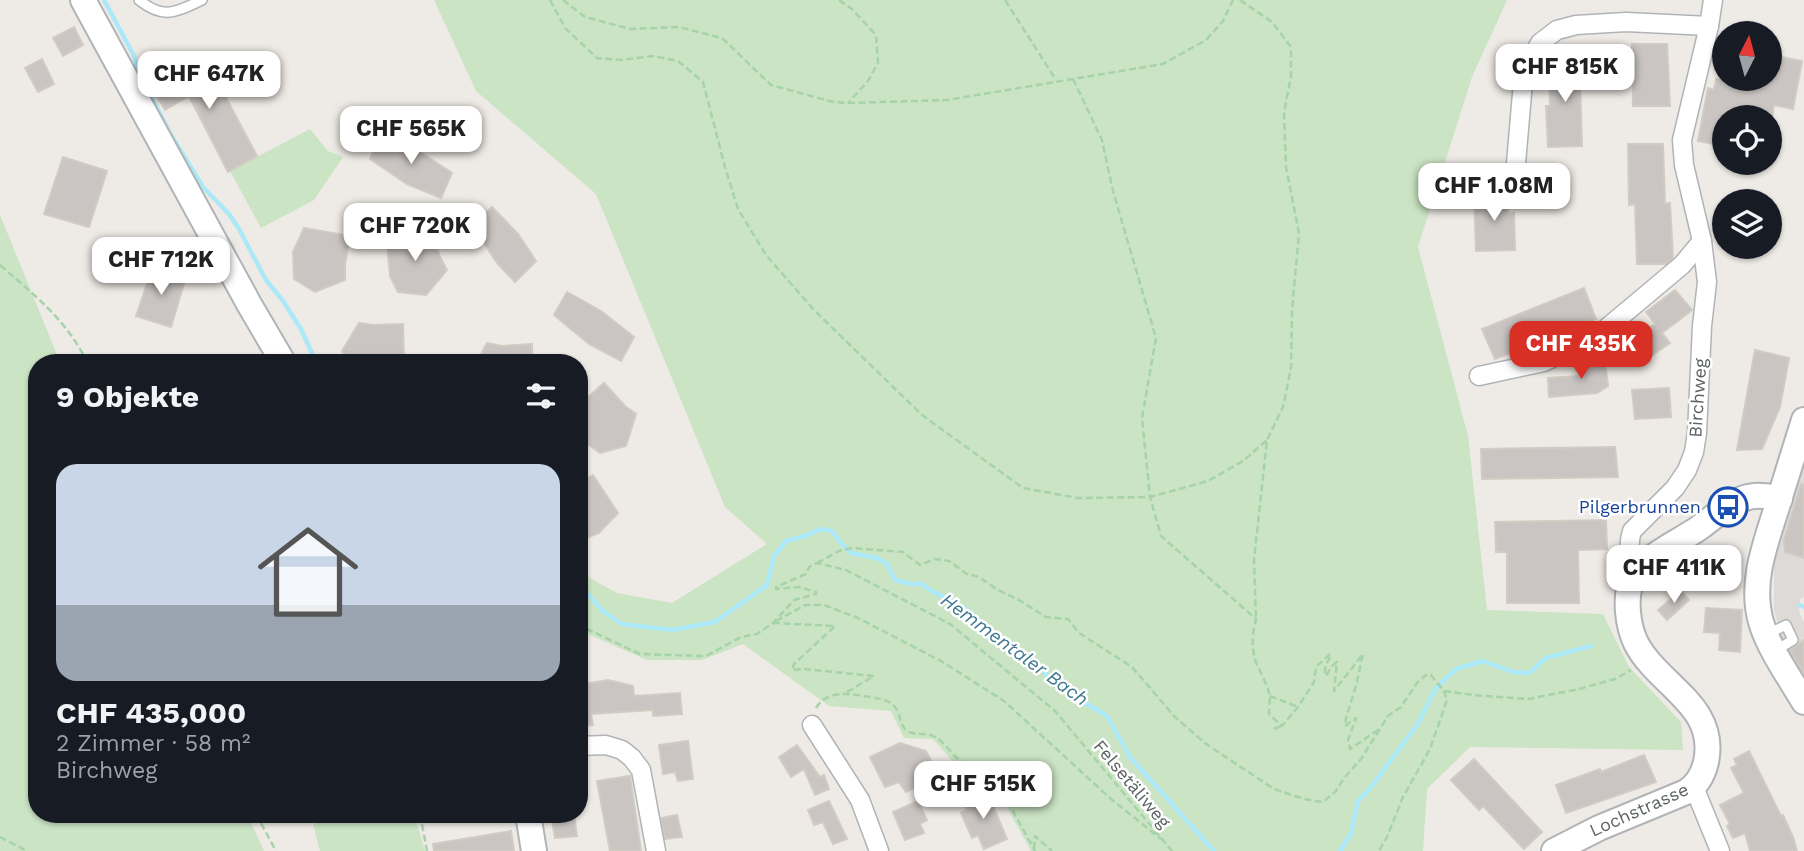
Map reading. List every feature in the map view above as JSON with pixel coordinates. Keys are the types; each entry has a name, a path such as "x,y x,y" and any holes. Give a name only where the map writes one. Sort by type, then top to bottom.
{"street":[{"path":"83,0 278,354"},
{"name":"Birchweg","path":"1635,575 1629,551 1632,531 1675,488 1687,470 1697,433 1707,282 1702,241 1682,140 1713,0"},
{"path":"1520,192 1515,175 1524,70 1540,43 1557,30 1576,25 1626,22 1709,26"},
{"path":"1479,376 1544,362 1596,337 1682,265 1702,241"},
{"path":"1804,420 1761,556 1757,580 1761,621 1770,643 1804,702"},
{"path":"1635,575 1651,559 1735,502 1754,495 1780,499"},
{"name":"Lochstrasse","path":"1554,851 1599,828 1676,797 1694,787 1702,775 1708,750 1703,724 1692,706 1647,660 1629,626 1627,604 1635,575"},
{"path":"812,725 860,800 879,851"},
{"path":"588,746 607,745 622,750 641,770 656,851"},
{"path":"1694,787 1720,851"},
{"path":"529,823 534,851"}],"lane":[{"path":"139,0 150,9 173,13 202,0"}],"path":[{"path":"550,0 565,27 597,58 621,60 653,56 678,61 703,82 724,167 738,208 766,255 814,310 922,415 1023,488 1078,498 1150,498 1208,481 1243,461 1267,440"},
{"path":"563,0 585,17 630,29 679,27 722,38 771,85 833,102 848,103 947,100 1163,64 1206,40 1223,21 1233,0"},
{"path":"839,0 852,9 876,35 878,63 868,81 848,103"},
{"path":"1005,0 1057,81"},
{"path":"1240,0 1272,22 1291,47 1291,76 1284,127 1286,167 1299,233 1292,310 1291,368 1283,407 1267,440 1254,559 1256,619 1252,634 1256,662 1270,696 1269,714 1282,726"},
{"path":"1073,79 1102,140 1113,191 1156,338 1142,418 1150,498 1161,536 1256,619"},
{"path":"0,265 55,313 83,354"},
{"path":"773,623 794,600 816,594 799,587 776,587 806,574 809,567 839,551 852,548 903,552 920,565 935,559 949,561 967,574 979,577 1046,617 1068,619 1079,633 1132,667 1174,716 1206,744 1274,789 1323,802 1336,791 1361,759 1388,716 1401,706 1417,683 1430,674 1444,691 1447,700 1430,748 1403,797 1388,837 1379,851"},
{"name":"Felsetäliweg","path":"817,563 846,570 950,624 1055,711 1172,851"},
{"path":"588,628 640,654 706,656 741,637 757,634 805,605 824,605 858,618 941,661 1004,701 1111,799 1166,842"},
{"path":"773,623 835,626 794,664 792,670 874,676 819,703 814,711 812,725"},
{"path":"1274,729 1282,726 1298,707 1314,682 1317,667 1330,653 1331,656 1325,664 1325,674 1326,676 1337,662 1334,691 1363,654 1346,718 1345,726 1356,718 1348,740 1349,749 1381,728"},
{"path":"1444,691 1528,699 1615,679 1647,660"},
{"path":"846,692 886,699 896,708 903,728 911,733 935,736 957,758 992,778 1035,850"},
{"path":"1270,696 1298,707"},
{"path":"261,823 276,851"},
{"path":"422,823 427,851"},
{"path":"1035,850 1035,836 1052,851"},
{"path":"0,837 27,851"}],"shaded area":[{"path":"1804,458 1804,597 1800,599 1799,612 1804,623 1804,681 1785,649 1774,610 1774,568 1780,535"}],"green space":[{"path":"434,0 1507,0 1472,77 1418,247 1468,436 1487,610 1603,614 1629,667 1681,722 1683,750 1470,747 1427,789 1423,851 1031,851 994,784 956,765 933,739 904,738 891,711 829,706 743,644 702,660 647,660 588,634 588,577 617,593 672,603 767,544 725,507 596,194 476,91"},
{"path":"310,129 328,151 343,157 314,200 261,228 230,171"},
{"path":"0,215 57,354 28,354 28,823 251,823 264,851 0,851"},
{"path":"417,823 425,851 320,851 313,824"}],"building":[{"path":"74,27 83,45 63,56 53,38"},
{"path":"1632,44 1667,44 1670,106 1633,106"},
{"path":"1782,57 1802,61 1793,109 1782,105 1712,105 1712,144 1698,141 1708,88 1712,91 1782,91"},
{"path":"205,58 257,156 228,172 189,96 165,110 152,88"},
{"path":"1554,58 1582,58 1582,146 1548,147 1546,106 1550,106 1549,69 1554,69"},
{"path":"42,59 54,84 38,92 25,68"},
{"path":"381,134 415,149 452,173 441,198 407,184 370,159"},
{"path":"1628,144 1663,144 1665,204 1670,203 1673,258 1666,264 1637,264 1635,204 1629,205"},
{"path":"63,157 107,171 89,227 44,214"},
{"path":"1507,193 1508,214 1514,213 1515,250 1476,251 1474,194"},
{"path":"492,207 518,234 536,261 515,282 497,263 473,226"},
{"path":"304,228 350,236 345,280 315,292 294,279 293,252"},
{"path":"431,229 447,270 426,295 398,292 390,276 387,243"},
{"path":"153,266 186,277 171,327 136,316"},
{"path":"1584,288 1596,319 1495,359 1482,329"},
{"path":"1675,290 1692,310 1662,333 1670,343 1641,363 1625,343 1655,324 1646,312"},
{"path":"567,292 601,311 634,337 621,361 589,344 554,315"},
{"path":"359,323 403,324 404,354 344,354 342,351"},
{"path":"487,343 502,346 532,344 532,354 481,354"},
{"path":"1755,350 1789,358 1780,407 1762,449 1737,450"},
{"path":"1605,360 1608,386 1597,393 1549,397 1548,378 1580,376 1578,362"},
{"path":"604,383 636,414 626,446 600,453 588,444 588,397"},
{"path":"1669,388 1671,417 1635,419 1632,390"},
{"path":"1615,447 1618,477 1482,479 1481,449"},
{"path":"593,475 618,513 599,533 588,537 588,478"},
{"path":"1801,484 1804,485 1804,558 1785,552 1784,540"},
{"path":"1606,520 1607,549 1578,550 1579,603 1507,603 1507,552 1496,552 1495,522"},
{"path":"1681,591 1689,600 1667,620 1658,610"},
{"path":"1706,608 1742,610 1740,652 1719,650 1720,633 1704,632"},
{"path":"1804,640 1804,673 1790,650"},
{"path":"608,680 633,686 634,696 680,693 682,714 653,716 653,710 591,714 593,725 588,725 588,683"},
{"path":"688,741 693,779 678,781 675,772 663,774 659,745"},
{"path":"900,743 926,751 933,764 923,769 918,776 919,786 906,792 899,782 885,787 870,757"},
{"path":"797,745 820,777 824,775 829,789 815,795 804,769 791,777 779,757"},
{"path":"1749,751 1781,816 1783,815 1797,851 1750,851 1745,833 1733,838 1727,826 1730,824 1720,805 1744,793 1731,768 1737,765 1734,759"},
{"path":"1644,755 1656,782 1566,813 1556,785 1600,769 1601,772"},
{"path":"1474,759 1542,832 1524,849 1483,806 1479,810 1451,780"},
{"path":"630,776 641,851 610,851 597,781"},
{"path":"987,792 1007,839 984,849 978,835 972,838 961,813 967,810 964,802"},
{"path":"829,801 847,839 833,844 823,822 814,825 808,810"},
{"path":"918,801 927,820 920,824 924,833 905,840 893,812"},
{"path":"677,815 682,837 665,839 661,818"},
{"path":"552,823 575,823 577,836 555,838"},
{"path":"511,831 514,851 434,851 433,844"}],"waterway":[{"name":"Hemmentaler Bach","path":"104,0 171,135 203,187 229,214 239,229 266,280 301,329 312,354"},
{"name":"Hemmentaler Bach","path":"588,595 604,612 622,624 672,630 715,622 767,585 774,556 786,541 820,529 832,531 851,553 877,558 887,564 895,580 922,584 965,608 1025,660 1075,697 1107,716 1130,757 1214,851"},
{"name":"Hemmentaler Bach","path":"1800,605 1804,607"},
{"name":"Hemmentaler Bach","path":"1340,851 1351,833 1358,801 1417,725 1436,688 1456,669 1483,661 1513,672 1529,673 1546,658 1591,646"}],"place":[{"name":"Pilgerbrunnen","path":"1728,507"}]}
